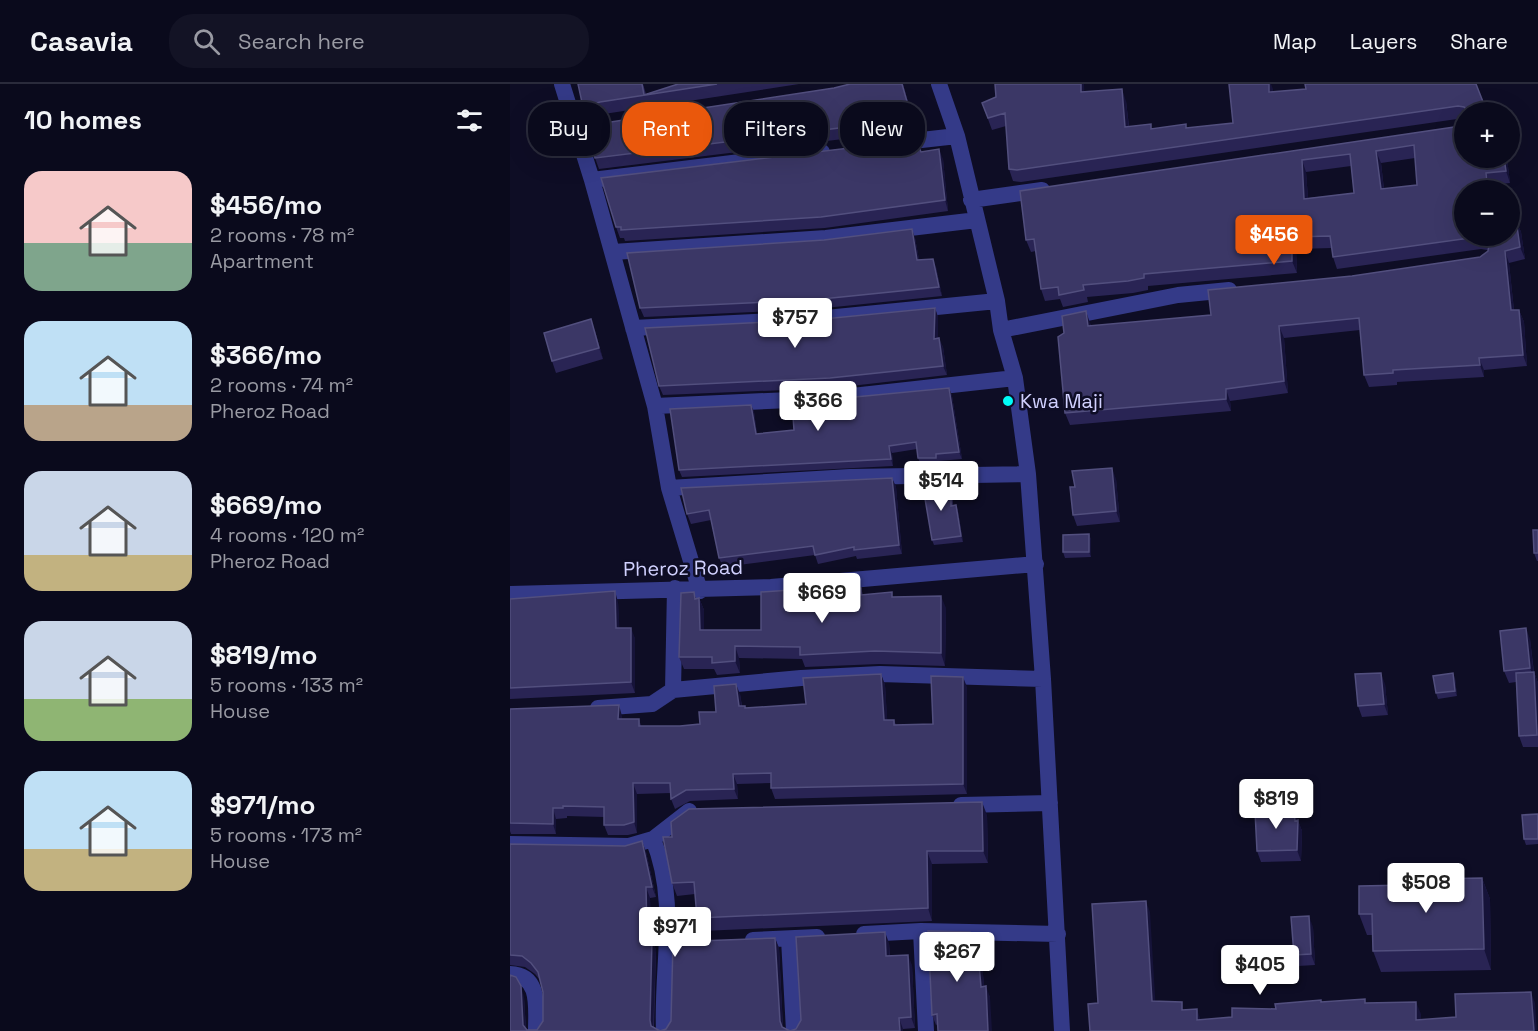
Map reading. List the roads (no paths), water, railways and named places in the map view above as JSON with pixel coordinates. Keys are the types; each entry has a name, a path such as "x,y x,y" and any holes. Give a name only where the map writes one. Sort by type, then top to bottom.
{"street":[{"path":"562,84 584,132 592,180 655,406 669,488 700,591"},
{"path":"939,84 957,136 997,301 1001,330 1015,378 1028,474 1036,564 1062,1031"},
{"path":"925,140 957,136"},
{"path":"592,180 838,150"},
{"path":"971,200 1063,187"},
{"path":"613,252 826,238 977,220"},
{"path":"1001,330 1178,295 1249,288"},
{"path":"633,328 816,319 997,301"},
{"path":"655,406 834,398 1015,378"},
{"path":"669,488 850,477 1028,474"},
{"name":"Pheroz Road","path":"510,594 675,588 700,591 1036,564"},
{"path":"674,690 675,588"},
{"path":"582,708 652,704 674,690 801,678 880,674 1043,679"},
{"path":"945,806 1050,803"},
{"path":"510,844 629,846 653,839 690,811 711,810"},
{"path":"653,839 660,855 667,888 674,943 664,1031"},
{"path":"734,940 921,931 1058,934"},
{"path":"921,931 926,1031"},
{"path":"789,939 794,1031"},
{"path":"510,974 518,974 529,980 533,986 537,1031"}],"place":[{"name":"Kwa Maji","path":"1008,401"}]}
